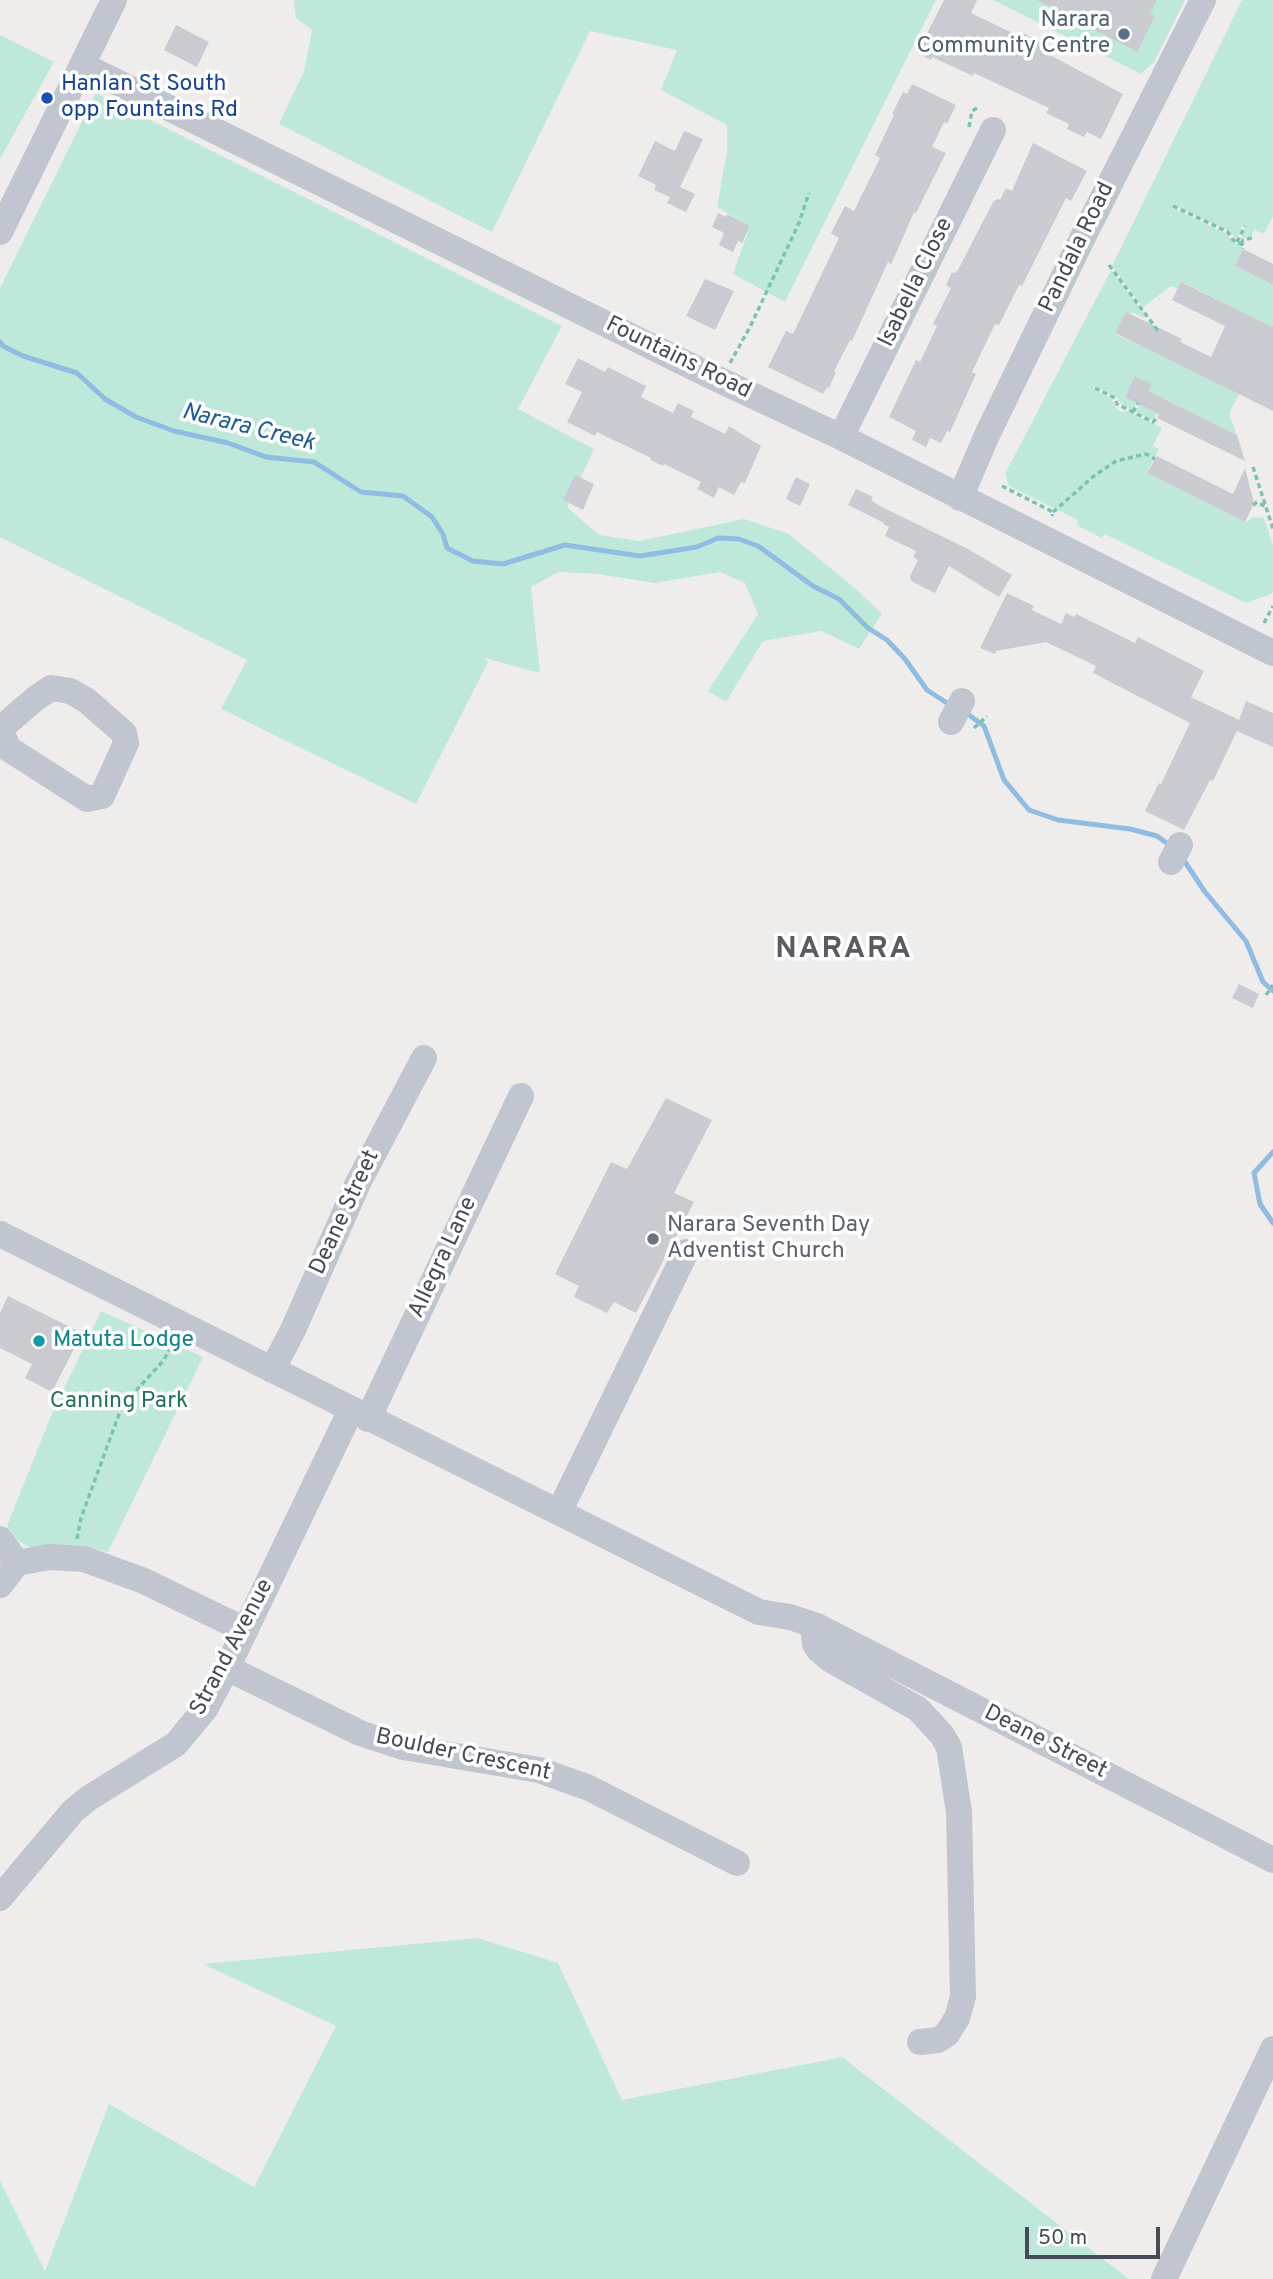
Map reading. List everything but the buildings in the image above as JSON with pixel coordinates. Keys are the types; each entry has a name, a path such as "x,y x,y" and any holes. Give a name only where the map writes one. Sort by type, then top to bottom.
{"street":[{"path":"0,232 114,0"},
{"name":"Pandala Road","path":"960,498 987,435 1083,237 1203,0"},
{"name":"Fountains Road","path":"82,65 720,381 841,437 1273,653"},
{"name":"Isabella Close","path":"841,437 993,130"},
{"path":"51,688 70,691 86,700 124,733 126,743 102,796 87,799 9,749 0,730 51,688"},
{"name":"Deane Street","path":"272,1370 293,1330 358,1183 424,1058"},
{"name":"Allegra Lane","path":"359,1415 521,1096"},
{"name":"Deane Street","path":"0,1234 759,1612 817,1626 1273,1860"},
{"path":"559,1512 686,1252"},
{"name":"Strand Avenue","path":"0,1898 73,1811 89,1798 176,1744 205,1709 359,1415"},
{"path":"0,1539 17,1563"},
{"path":"0,1585 17,1563 49,1558 84,1559 144,1581 245,1630"},
{"path":"817,1626 814,1635 819,1650 831,1660 918,1709 949,1746 959,1812 962,1997 957,2018 947,2034 938,2040 920,2042"},
{"name":"Boulder Crescent","path":"227,1668 360,1733 402,1747 539,1770 589,1788 737,1863"},
{"path":"1164,2279 1273,2049"}],"path":[{"path":"720,381 750,327 799,223 808,193"},
{"path":"1174,206 1228,232 1243,250"},
{"path":"1239,243 1245,226"},
{"path":"1239,243 1252,238"},
{"path":"1109,265 1158,331"},
{"path":"1095,388 1115,398 1117,404 1153,422 1157,418"},
{"path":"1133,412 1138,403"},
{"path":"1002,486 1053,514 1094,476 1116,461 1146,454 1155,459"},
{"path":"1253,467 1273,529"},
{"path":"1254,505 1257,502 1266,507"},
{"path":"1264,623 1273,606"},
{"path":"962,717 986,716"},
{"path":"1266,995 1273,985"},
{"path":"73,1558 81,1518 122,1406 164,1360 172,1343"}],"green space":[{"path":"294,0 936,0 785,302 733,274 750,226 717,207 727,151 727,125 661,90 677,50 590,31 492,232 279,124 304,71 312,30 296,18"},
{"path":"993,0 1185,0 1154,62 1141,74"},
{"path":"1242,0 1273,0 1273,216 1264,234 1254,230 1251,237 1242,238 1240,242 1245,226 1243,225 1236,239 1229,231 1174,205 1172,208 1227,234 1232,241 1242,246 1235,266 1273,285 1273,327 1182,282 1178,289 1171,286 1143,307 1112,266"},
{"path":"0,35 54,62 0,159"},
{"path":"96,93 562,326 518,409 594,449 567,507 599,535 639,541 744,519 789,534 882,614 859,649 821,631 763,641 726,702 708,691 758,614 745,583 720,572 655,583 597,574 559,572 531,587 540,673 485,658 488,662 416,804 221,709 247,660 0,537 0,288"},
{"path":"1111,270 1145,314 1144,318 1132,312 1131,315 1126,313 1115,334 1143,347 1154,326 1149,349 1239,394 1229,414 1237,435 1165,399 1153,421 1136,411 1151,384 1136,376 1136,403 1133,410 1120,403 1118,398 1095,386 1093,389 1111,398 1122,412 1127,411 1162,428 1153,446 1159,449 1147,473 1245,522 1254,517 1264,518 1273,545 1271,594 1246,603 1105,534 1102,538 1076,525 1078,520 1009,486 1005,474"},
{"name":"Canning Park","path":"101,1311 203,1357 108,1552 77,1545 35,1550 17,1540 7,1526 51,1416"},
{"path":"477,1938 558,1963 622,2100 842,2057 1129,2279 0,2279 0,2181 45,2271 109,2104 254,2187 336,2026 203,1964"}],"waterway":[{"name":"Narara Creek","path":"0,342 23,356 77,373 105,399 136,417 174,431 228,443 266,457 314,462 361,492 403,496 432,517 443,534 447,548 473,561 503,564 565,545 640,556 697,547 718,538 739,539 758,546 813,586 839,599 868,628 887,640 905,659 927,690 950,705"},
{"name":"Narara Creek","path":"965,712 984,726 1004,780 1029,810 1058,820 1130,829 1157,836 1172,847"},
{"name":"Narara Creek","path":"1183,859 1205,892 1246,941 1263,982 1273,991"},
{"name":"Narara Creek","path":"1273,1152 1254,1173 1260,1204 1273,1223"}],"place":[{"name":"Narara Community Centre","path":"1124,34"},
{"name":"Hanlan St South opp Fountains Rd","path":"47,98"},
{"name":"Narara Seventh Day Adventist Church","path":"653,1239"},
{"name":"Matuta Lodge","path":"39,1341"}],"district":[{"name":"NARARA","path":"844,951"}]}
